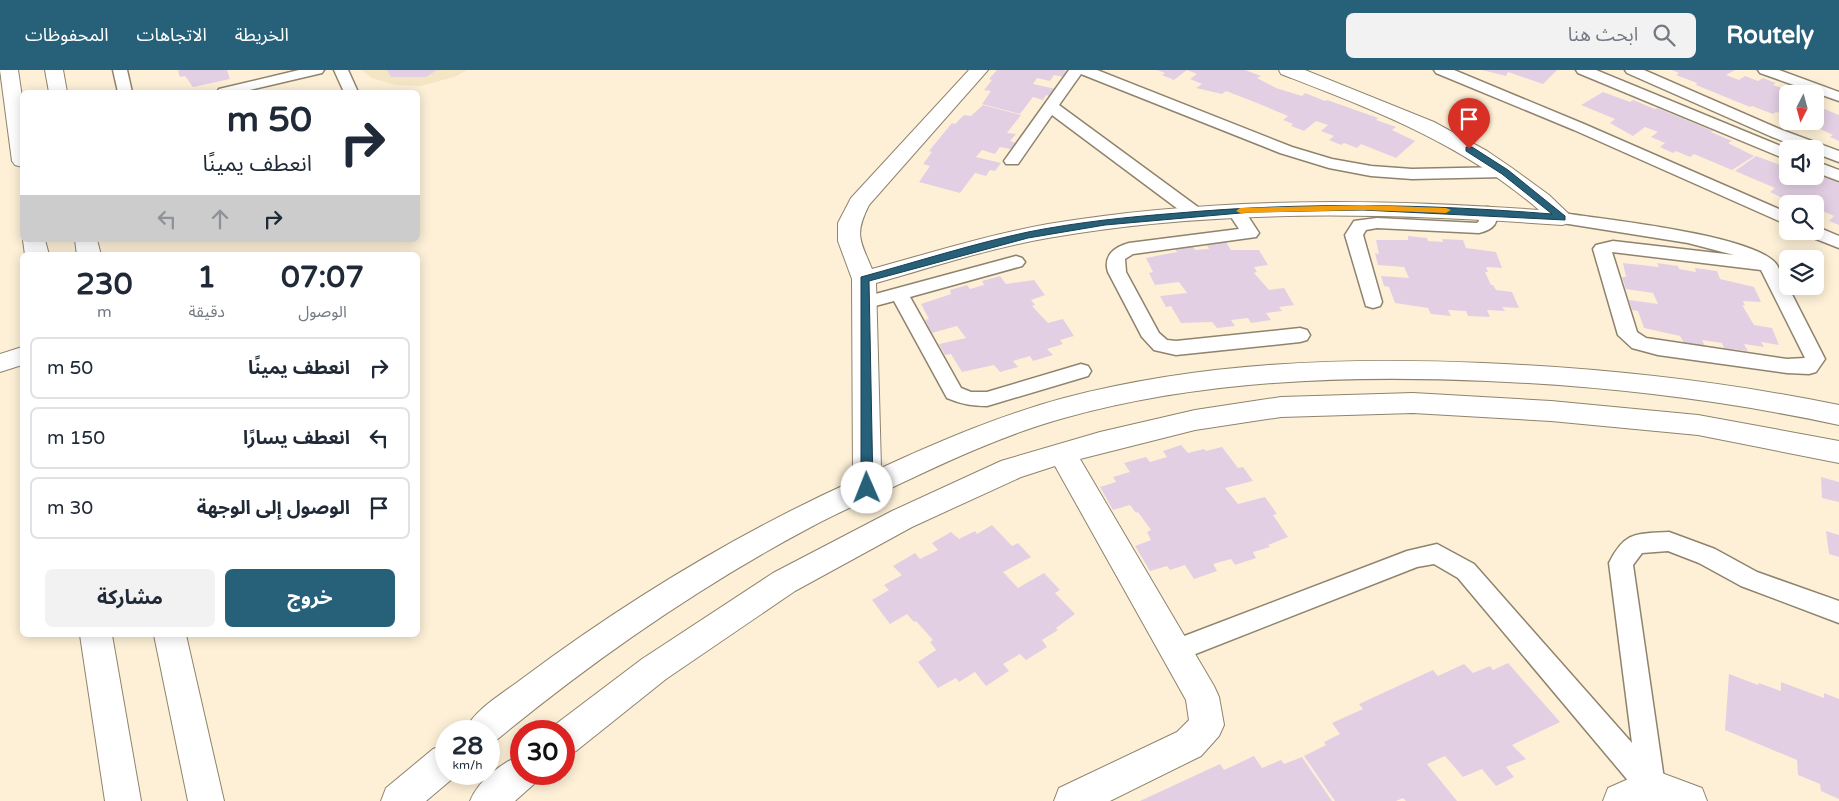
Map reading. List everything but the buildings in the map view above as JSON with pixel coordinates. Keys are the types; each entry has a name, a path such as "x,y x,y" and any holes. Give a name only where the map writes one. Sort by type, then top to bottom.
{"street":[{"path":"9,70 20,147"},
{"path":"54,70 58,90"},
{"path":"867,488 864,279 849,241 849,222 859,203 979,70"},
{"path":"1288,70 1388,109 1434,130 1505,172 1562,218"},
{"path":"864,279 1028,235 1105,222 1196,214 1363,207 1487,212 1562,218"},
{"path":"0,363 20,357"},
{"path":"495,720 532,689 663,600 786,526 952,447 1065,408 1172,385 1292,371 1428,368 1573,376 1688,387 1779,401 1839,415"},
{"path":"575,730 654,669 784,582 927,508 1010,469 1100,442 1194,420 1281,407 1413,403 1551,411 1698,426 1839,452"},
{"path":"1062,453 1202,696 1207,725 1189,744 1072,801"},
{"path":"96,637 123,801"},
{"path":"170,637 206,801"},
{"path":"399,801 435,770"},
{"path":"488,801 510,782"},
{"path":"1636,794 1689,801"}],"lane":[{"path":"120,70 125,90"},
{"path":"232,90 316,70"},
{"path":"341,70 350,90"},
{"path":"1012,161 1076,70"},
{"path":"1084,70 1286,150 1329,163 1371,172 1412,174 1505,172"},
{"path":"1441,70 1579,127 1779,216"},
{"path":"1583,70 1779,151"},
{"path":"1632,70 1776,133 1839,157"},
{"path":"1765,70 1839,97"},
{"path":"1050,106 1196,214"},
{"path":"1824,170 1839,176"},
{"path":"1236,211 1250,233 1130,249 1119,253 1115,258 1117,272 1152,337 1161,346 1176,348 1300,335"},
{"path":"1373,302 1354,235 1360,225 1377,223 1479,228 1488,224 1487,212"},
{"path":"1562,218 1726,246 1753,256 1768,265 1815,359 1809,367 1787,366 1658,348 1640,343 1628,335 1602,249 1612,246 1768,265"},
{"path":"1824,236 1839,243"},
{"path":"864,303 1016,262"},
{"path":"899,294 954,393 970,399 987,399 1081,370"},
{"path":"1636,794 1621,563 1635,544 1670,541 1707,556 1748,579 1839,612"},
{"path":"1176,651 1415,558 1437,554 1466,571 1636,794"}],"shaded area":[{"path":"362,70 467,70 454,77 420,86 395,85 372,78"}],"slow traffic":[{"path":"1240,211 1363,207 1446,210"}],"route":[{"path":"867,488 864,279 1028,235 1105,222 1252,210 1363,207 1487,212 1562,218 1505,172 1469,149"}]}
